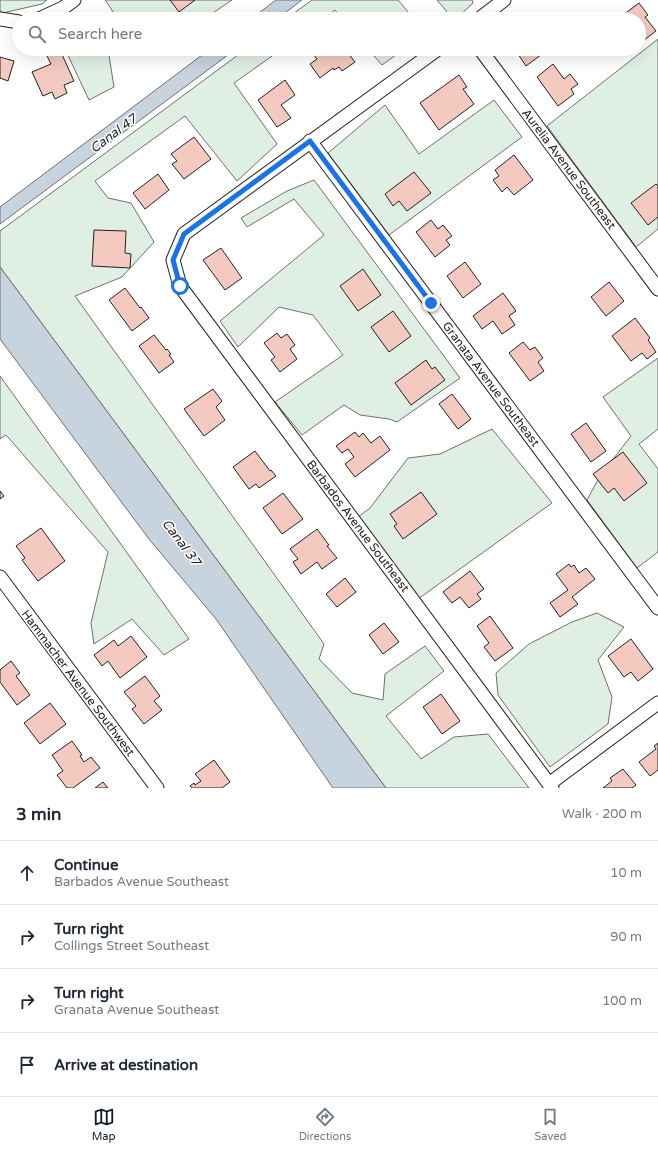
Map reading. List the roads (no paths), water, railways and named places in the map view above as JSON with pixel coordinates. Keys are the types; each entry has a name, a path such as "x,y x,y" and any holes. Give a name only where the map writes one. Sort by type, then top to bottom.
{"street":[{"path":"54,12 74,0"},
{"path":"488,12 504,0"},
{"path":"310,141 428,56"},
{"name":"Aurelia Avenue Southeast","path":"485,56 658,289"},
{"name":"Barbados Avenue Southeast","path":"310,141 184,234 173,260 180,286 551,786"},
{"name":"Granata Avenue Southeast","path":"310,141 658,608"},
{"name":"Hammacher Avenue Southwest","path":"0,577 157,788"},
{"path":"551,786 658,703"}],"water":[{"path":"276,0 302,0 286,12 260,12"},
{"name":"Canal 47","path":"201,56 227,56 0,224 0,207"},
{"name":"Canal 37","path":"0,267 386,788 333,788 216,619 149,539 0,339"}]}
